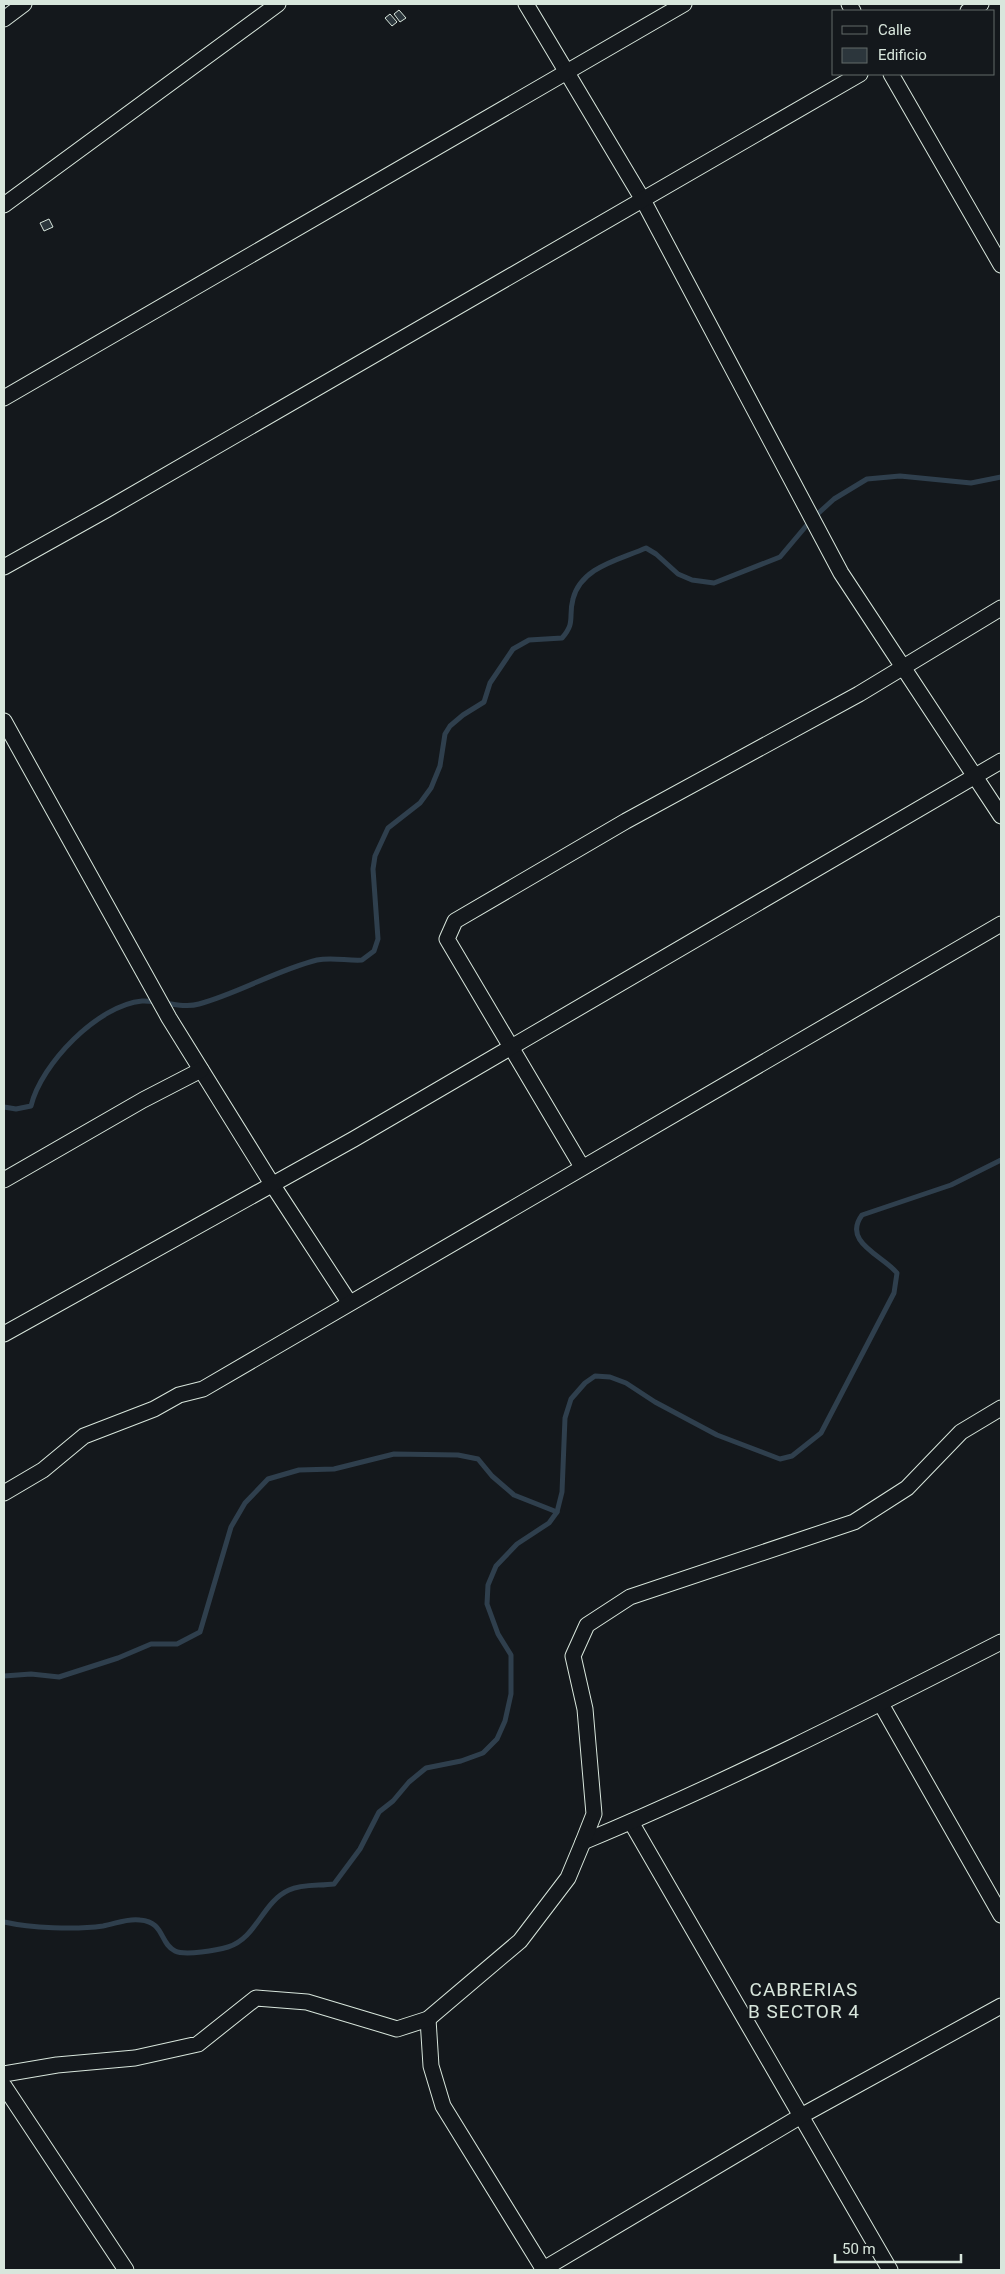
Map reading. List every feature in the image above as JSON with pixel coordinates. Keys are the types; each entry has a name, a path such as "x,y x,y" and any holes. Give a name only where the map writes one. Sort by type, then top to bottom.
{"street":[{"path":"4,19 24,4"},
{"path":"4,205 278,4"},
{"path":"526,4 643,200 841,574 1001,816"},
{"path":"4,398 684,4"},
{"path":"970,10 981,4"},
{"path":"4,567 106,510 858,75"},
{"path":"892,75 1001,265"},
{"path":"582,1167 447,939 455,921 626,821 859,694 1001,608"},
{"path":"4,721 151,988 272,1184 349,1302"},
{"path":"4,1334 512,1047 1001,761"},
{"path":"4,1493 43,1470 84,1436 154,1409 179,1395 203,1389 349,1302 1001,924"},
{"path":"4,1180 143,1100 201,1070"},
{"path":"4,2074 57,2065 135,2058 198,2044 256,1998 307,2002 397,2029 428,2018 520,1940 568,1878 583,1842 594,1814 585,1710 572,1656 587,1625 630,1597 854,1522 907,1488 961,1432 1001,1408"},
{"path":"583,1842 631,1822 881,1704 1001,1642"},
{"path":"881,1704 1001,1916"},
{"path":"631,1822 890,2270"},
{"path":"428,2018 431,2066 442,2106 543,2270 801,2116 1001,2006"},
{"path":"4,2086 126,2270"}],"building":[{"path":"399,10 406,18 400,22 394,14"},
{"path":"390,14 397,22 392,26 385,18"},
{"path":"49,219 53,227 44,231 40,223"}],"waterway":[{"path":"4,1107 16,1109 31,1106 46,1072 59,1055 90,1025 125,1005 142,1001 185,1006 199,1004 229,994 302,964 323,959 362,960 374,951 378,939 373,869 375,856 388,828 420,803 431,788 440,766 445,734 450,726 463,715 484,702 490,683 513,649 529,640 562,638 569,628 573,599 577,588 592,572 613,561 646,548 656,554 678,574 692,580 714,583 780,557 812,519 834,499 867,479 900,476 971,483 1001,477"},
{"path":"4,1922 40,1927 80,1928 140,1920 154,1925 166,1943 175,1951 186,1953 202,1952 228,1947 238,1942 253,1928 272,1903 289,1890 305,1886 334,1884 360,1849 379,1812 393,1801 409,1782 426,1768 461,1761 483,1753 497,1739 505,1721 511,1694 511,1655 498,1634 487,1604 488,1585 496,1566 517,1544 549,1523 557,1512 562,1492 565,1418 571,1399 585,1383 595,1376 610,1377 626,1383 655,1402 717,1435 780,1459 792,1456 821,1433 894,1293 897,1273 866,1247 857,1233 857,1225 862,1215 951,1185 1001,1160"},
{"path":"4,1676 31,1674 59,1677 118,1658 151,1644 177,1644 200,1632 231,1527 245,1503 268,1479 299,1470 334,1469 394,1454 458,1455 478,1459 492,1476 514,1495 557,1512"}],"district":[{"name":"CABRERIAS B SECTOR 4","path":"804,2000"}]}
